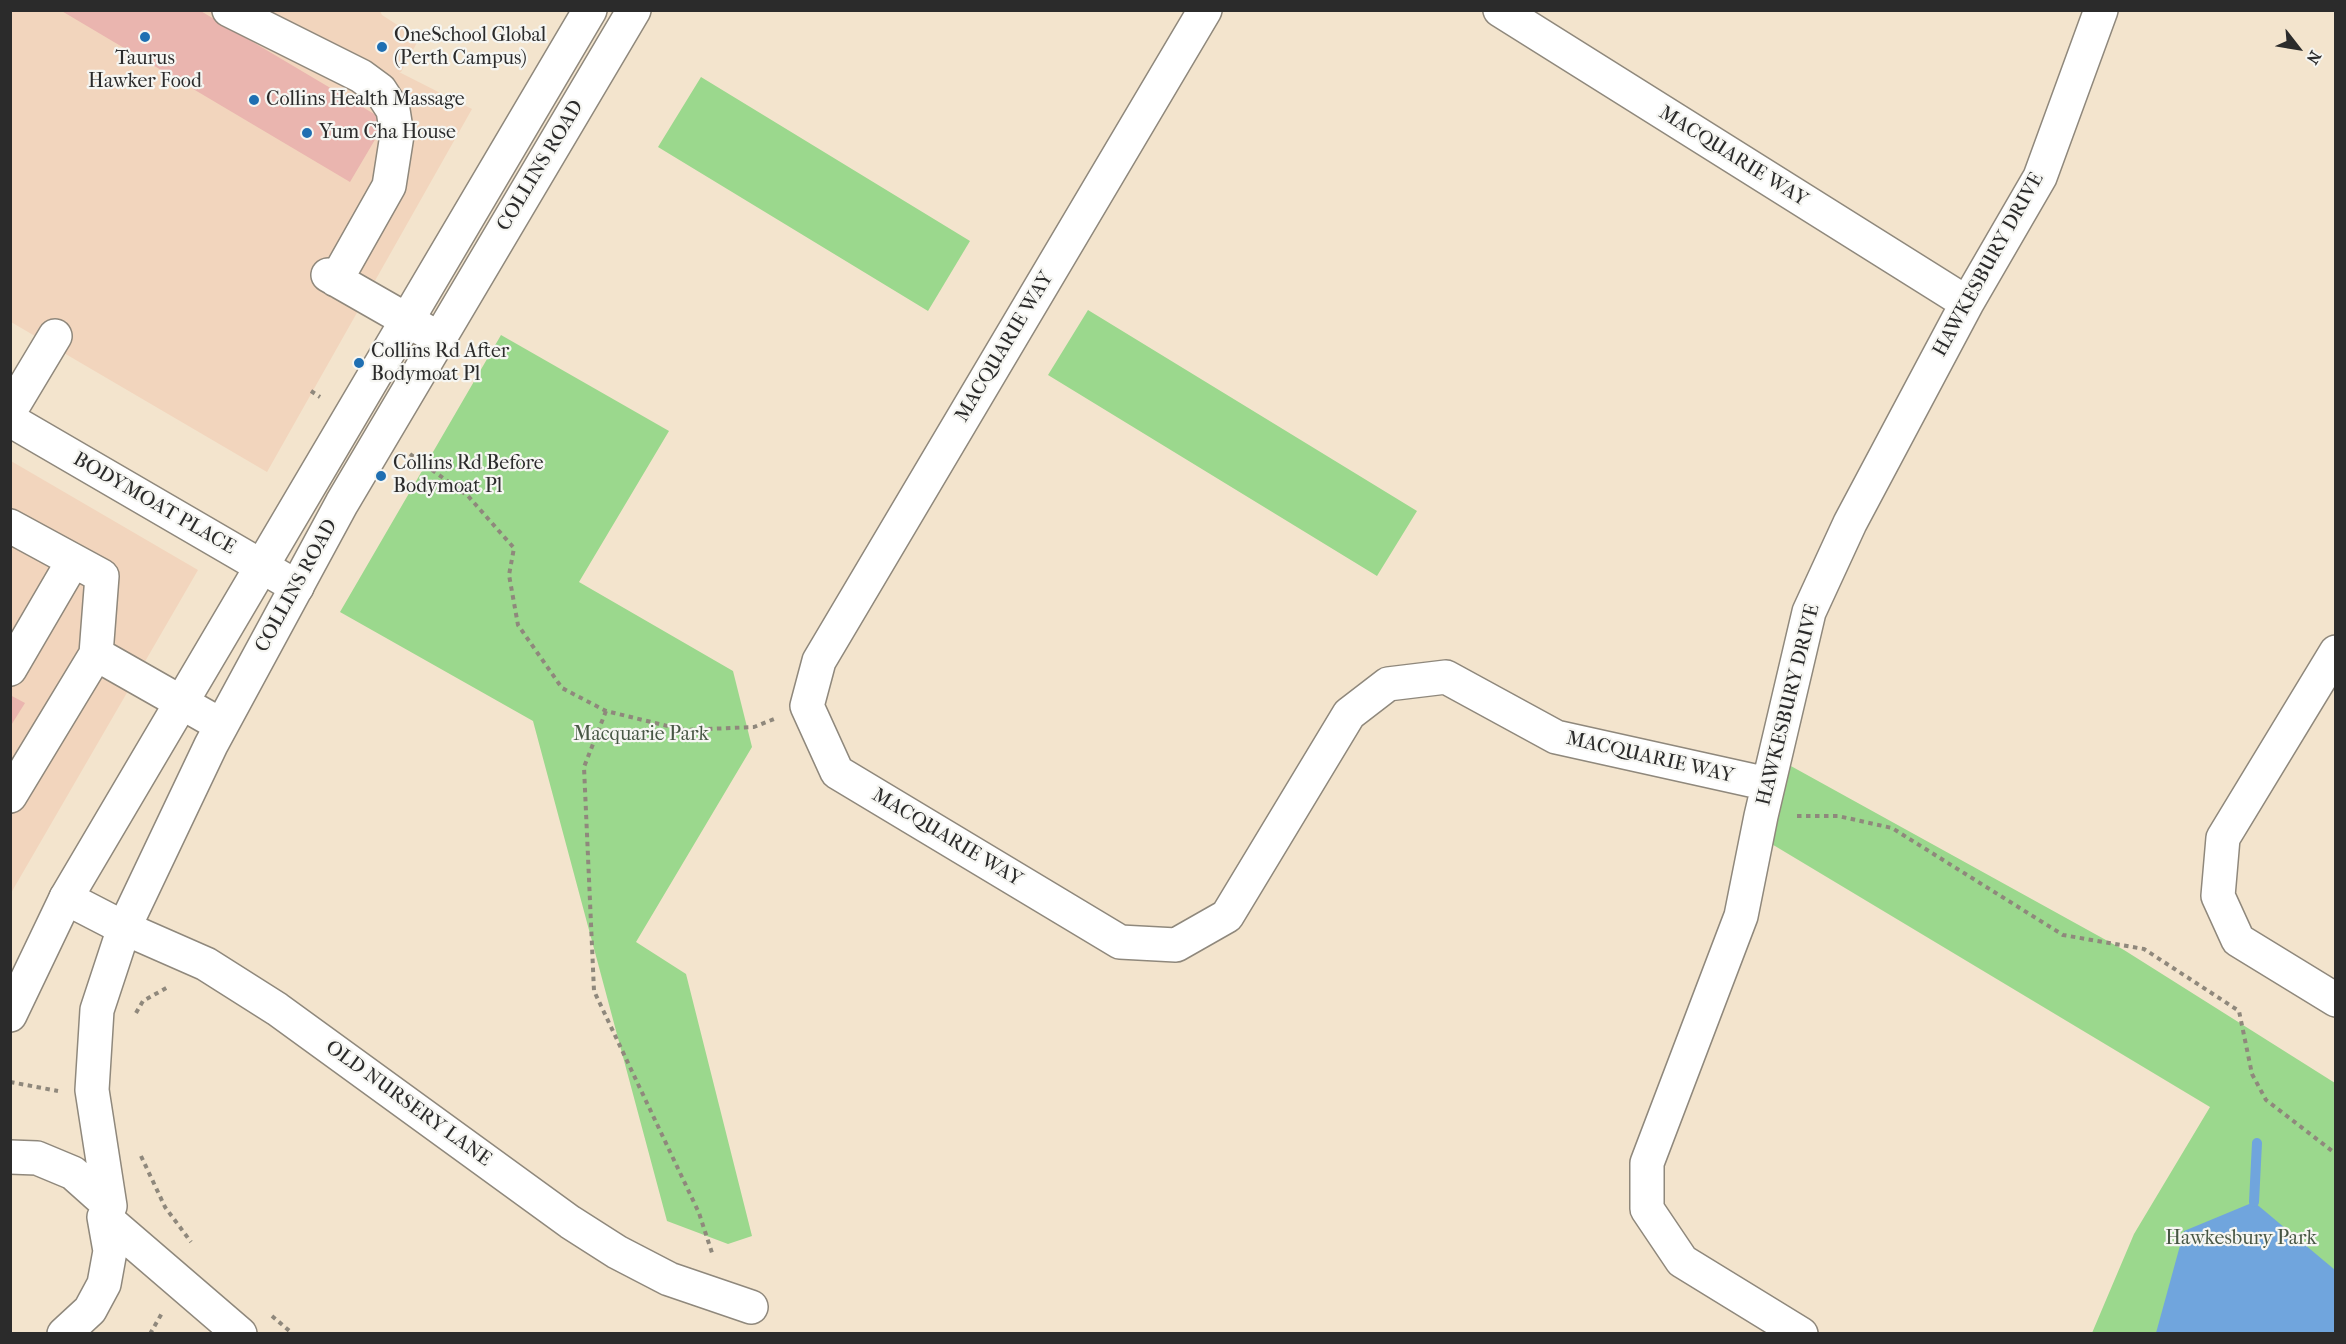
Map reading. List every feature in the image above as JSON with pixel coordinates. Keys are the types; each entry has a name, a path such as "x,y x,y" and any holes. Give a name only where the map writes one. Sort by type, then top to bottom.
{"street":[{"path":"229,10 361,76 380,90 393,110 397,135 389,186 332,278 440,339"},
{"name":"COLLINS ROAD","path":"11,1014 66,898 590,10"},
{"name":"COLLINS ROAD","path":"64,1334 90,1310 104,1284 110,1251 92,1090 97,1010 124,928 221,725 342,503 634,10"},
{"name":"MACQUARIE WAY","path":"1205,10 819,662 807,706 837,772 1120,942 1176,945 1227,916 1349,714 1388,684 1446,676 1556,737 1768,784"},
{"name":"MACQUARIE WAY","path":"1500,10 1967,303"},
{"name":"HAWKESBURY DRIVE","path":"1801,1334 1682,1261 1647,1209 1647,1163 1741,916 1768,784 1809,612 1850,524 1967,303 2040,177 2101,10"},
{"path":"10,411 55,336"},
{"name":"BODYMOAT PLACE","path":"10,420 297,587"},
{"path":"10,526 102,576 96,654 10,796"},
{"path":"10,669 73,561"},
{"path":"2336,652 2223,838 2218,896 2238,940 2336,1000"},
{"path":"96,654 221,725"},
{"name":"OLD NURSERY LANE","path":"66,898 124,928 206,964 277,1009 570,1222 617,1251 669,1279 751,1306"},
{"path":"10,1156 37,1158 73,1173 107,1212 240,1334"}],"path":[{"path":"407,451 468,496 513,548 509,575 518,625 562,688 606,711 684,730 754,727 807,706"},
{"path":"606,711 584,767 594,991 699,1214 715,1263"},
{"path":"1761,816 1838,816 1892,828 2063,934 2144,949 2239,1011 2252,1074 2266,1100 2336,1154"},
{"path":"134,1017 143,1001 170,986 168,975"},
{"path":"10,1082 68,1092"},
{"path":"137,1146 165,1207 198,1250"},
{"path":"268,1313 292,1334"}],"shaded area":[{"path":"11,11 380,11 382,15 419,39 399,72 472,109 267,472 11,322"},
{"path":"11,461 198,570 11,893"}],"green space":[{"path":"701,77 970,241 928,311 658,147"},
{"path":"1088,310 1417,511 1377,576 1048,375"},
{"name":"Macquarie Park","path":"501,335 669,431 579,582 733,671 752,747 636,942 686,974 752,1236 728,1244 667,1221 533,721 340,612"},
{"name":"Hawkesbury Park","path":"1780,760 2124,950 2335,1083 2335,1333 2092,1333 2134,1234 2210,1107 1765,840"}],"water":[{"path":"2254,1202 2335,1270 2335,1333 2156,1333 2184,1231"}],"building":[{"path":"60,10 199,10 386,121 350,182"},
{"path":"10,695 25,703 10,727"}],"waterway":[{"path":"2254,1202 2257,1143"}],"place":[{"name":"Taurus Hawker Food","path":"145,37"},
{"name":"OneSchool Global (Perth Campus)","path":"382,47"},
{"name":"Collins Health Massage","path":"254,100"},
{"name":"Yum Cha House","path":"307,133"},
{"name":"Collins Rd After Bodymoat Pl","path":"359,363"},
{"name":"Collins Rd Before Bodymoat Pl","path":"381,476"}]}
